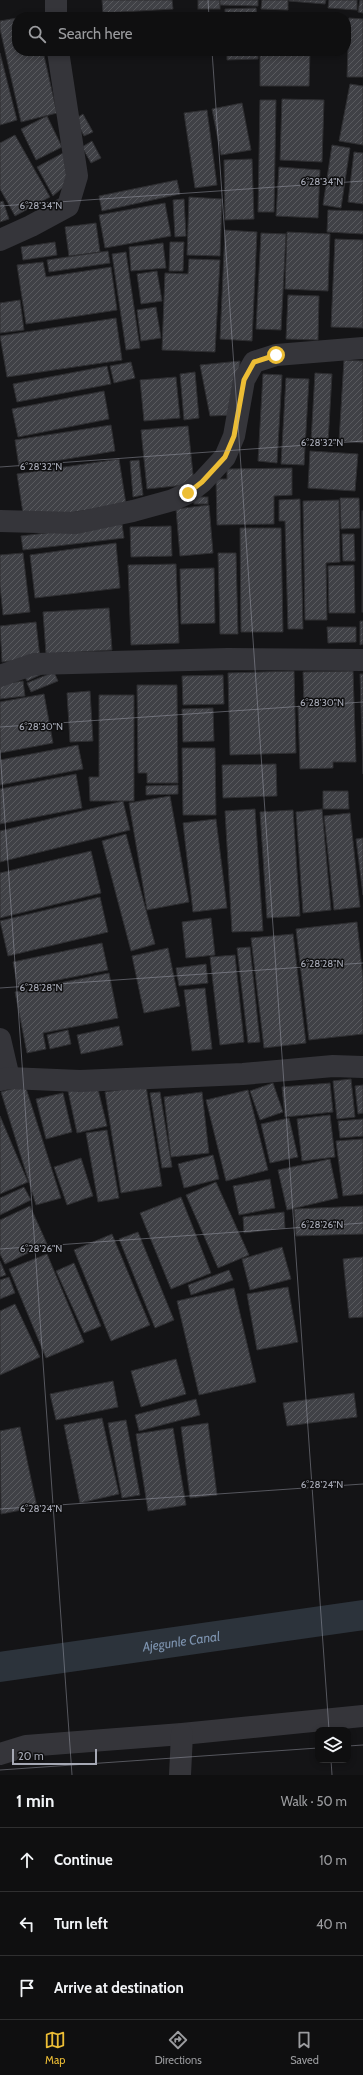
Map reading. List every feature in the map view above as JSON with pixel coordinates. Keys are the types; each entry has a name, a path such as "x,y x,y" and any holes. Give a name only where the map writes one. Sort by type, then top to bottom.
{"street":[{"path":"56,0 56,12"},
{"path":"0,240 31,226 68,206 77,176 59,56"},
{"path":"0,522 76,523 133,511 173,500 188,493 202,482 225,457 234,436 244,380 254,362 276,355 363,348"},
{"path":"0,676 34,664 228,659 363,660"},
{"path":"0,1039 5,1079 80,1081 243,1074 333,1066 363,1067"},
{"path":"0,1754 26,1746 182,1734 363,1716"},
{"path":"180,1775 182,1734"}],"building":[{"path":"102,0 172,0 173,9 120,12 103,12"},
{"path":"198,0 220,0 220,9 198,9"},
{"path":"220,0 258,0 258,6 220,5"},
{"path":"262,0 288,0 288,10 261,9"},
{"path":"289,0 326,0 325,4"},
{"path":"329,0 357,0 357,10 328,8"},
{"path":"360,0 363,0 363,13 358,12"},
{"path":"256,8 256,12 225,12 225,9"},
{"path":"351,18 363,19 363,77 347,77 348,56 351,56"},
{"path":"12,19 12,56 44,56 57,113 21,122 0,29 0,21"},
{"path":"0,53 17,120 0,125"},
{"path":"227,56 258,56 258,59 227,60"},
{"path":"260,56 310,56 309,86 260,86"},
{"path":"350,84 363,86 363,145 339,141"},
{"path":"282,99 324,100 322,162 280,160"},
{"path":"260,100 276,100 274,212 258,212"},
{"path":"242,103 251,150 221,155 212,109"},
{"path":"207,110 217,185 195,188 184,113"},
{"path":"83,114 93,132 84,136 75,119"},
{"path":"47,116 62,147 36,160 21,129"},
{"path":"15,135 50,197 15,216 0,189 0,143"},
{"path":"92,141 101,158 91,163 82,147"},
{"path":"332,145 350,148 341,208 323,205"},
{"path":"65,152 70,181 53,196 37,167"},
{"path":"354,152 363,153 363,204 348,202"},
{"path":"252,159 254,219 225,220 224,160"},
{"path":"279,167 320,170 318,218 276,216"},
{"path":"177,180 180,194 102,211 99,196"},
{"path":"189,197 222,199 220,256 187,255"},
{"path":"184,199 186,236 175,237 173,200"},
{"path":"3,201 9,219 0,222 0,202"},
{"path":"165,203 171,236 105,248 99,215"},
{"path":"328,210 363,211 363,234 327,232"},
{"path":"96,223 100,252 69,256 65,227"},
{"path":"225,230 257,232 252,341 220,339"},
{"path":"287,232 330,234 328,291 285,289"},
{"path":"261,233 286,234 281,330 256,329"},
{"path":"335,239 363,240 363,328 331,327"},
{"path":"55,242 57,255 23,260 21,247"},
{"path":"170,242 184,242 183,271 169,271"},
{"path":"163,243 166,268 131,271 129,247"},
{"path":"108,251 110,263 49,272 47,260"},
{"path":"126,252 140,348 126,350 112,254"},
{"path":"189,259 220,260 215,352 162,350 165,273 188,274"},
{"path":"43,262 46,277 111,267 117,310 26,324 17,265"},
{"path":"157,271 162,301 141,304 137,274"},
{"path":"288,295 319,296 318,340 286,339"},
{"path":"20,300 24,330 0,333 0,303"},
{"path":"156,307 161,338 141,341 137,310"},
{"path":"116,318 122,360 7,377 0,336"},
{"path":"344,360 363,361 363,443 339,441"},
{"path":"240,361 236,415 210,416 200,365"},
{"path":"131,362 135,378 114,383 110,366"},
{"path":"107,366 111,384 17,402 13,384"},
{"path":"195,372 199,418 184,420 180,374"},
{"path":"315,373 332,374 328,443 311,442"},
{"path":"263,374 282,375 277,463 258,461"},
{"path":"176,377 180,418 144,421 140,380"},
{"path":"286,378 309,379 304,465 281,464"},
{"path":"104,391 109,419 18,437 12,409"},
{"path":"111,425 115,451 19,467 15,440"},
{"path":"188,426 194,484 147,489 141,430"},
{"path":"310,451 358,454 355,491 308,488"},
{"path":"119,459 126,504 24,520 17,474"},
{"path":"139,460 143,495 133,497 130,461"},
{"path":"292,468 292,495 274,496 274,524 217,525 216,479 227,479 227,469"},
{"path":"194,497 208,497 208,504 194,504"},
{"path":"340,498 359,498 360,528 341,529"},
{"path":"300,499 303,629 288,629 285,521 279,521 279,500"},
{"path":"339,500 340,562 326,563 327,620 305,620 303,501"},
{"path":"209,505 213,553 180,556 176,509"},
{"path":"363,511 363,612 362,612"},
{"path":"122,524 124,538 23,550 21,536"},
{"path":"171,526 172,556 131,557 130,527"},
{"path":"240,528 281,528 283,632 241,632"},
{"path":"342,534 354,534 355,561 343,561"},
{"path":"116,543 120,588 35,598 30,555"},
{"path":"23,553 30,612 3,615 0,586 0,555"},
{"path":"218,553 236,553 238,634 220,634"},
{"path":"176,564 179,643 131,645 128,565"},
{"path":"354,565 355,613 329,613 328,566"},
{"path":"214,568 215,623 181,624 180,569"},
{"path":"109,608 112,650 46,654 43,612"},
{"path":"360,621 363,621 363,644 360,645"},
{"path":"36,622 40,658 2,662 0,626"},
{"path":"327,627 356,627 356,642 328,643"},
{"path":"294,671 296,753 230,755 228,673"},
{"path":"353,671 356,762 333,762 333,768 300,769 298,706 304,706 303,672"},
{"path":"54,672 58,681 31,692 27,683"},
{"path":"42,674 27,681 24,675"},
{"path":"360,674 363,674 363,774"},
{"path":"223,675 224,704 183,705 182,676"},
{"path":"23,681 25,696 0,699 0,684"},
{"path":"137,685 177,685 178,783 147,783 147,773 138,773"},
{"path":"90,691 93,741 70,742 67,693"},
{"path":"44,694 53,743 0,753 0,702"},
{"path":"99,695 134,695 134,801 90,801 89,777 99,777"},
{"path":"213,708 214,741 183,742 182,709"},
{"path":"78,745 83,769 0,785 0,760"},
{"path":"182,748 215,748 216,815 183,815"},
{"path":"276,764 277,796 223,798 222,765"},
{"path":"76,774 82,808 0,824 0,789"},
{"path":"178,785 178,794 146,795 146,786"},
{"path":"323,791 348,791 349,809 323,809"},
{"path":"170,796 189,902 147,910 129,803"},
{"path":"123,801 130,830 0,862 0,831"},
{"path":"255,809 263,931 232,932 225,811"},
{"path":"322,809 331,910 303,913 296,812"},
{"path":"293,810 300,916 267,918 260,812"},
{"path":"350,813 360,907 334,910 324,816"},
{"path":"216,819 227,908 193,912 183,823"},
{"path":"126,834 155,944 131,951 102,841"},
{"path":"363,838 363,895 356,839"},
{"path":"91,851 101,893 0,918 0,873"},
{"path":"100,897 108,932 8,956 0,921"},
{"path":"211,918 215,955 186,958 182,922"},
{"path":"357,922 363,978 363,1034 309,1040 296,929"},
{"path":"293,934 306,1043 264,1048 251,938"},
{"path":"102,943 108,970 18,988 13,962"},
{"path":"250,947 260,1042 248,1043 237,948"},
{"path":"168,948 180,1006 144,1013 132,956"},
{"path":"235,955 244,1042 220,1045 210,957"},
{"path":"206,964 208,983 179,986 176,968"},
{"path":"109,973 118,1018 43,1033 46,1049 27,1053 15,992"},
{"path":"205,988 212,1049 192,1051 184,990"},
{"path":"119,1026 123,1045 81,1054 77,1035"},
{"path":"68,1030 71,1044 50,1049 47,1035"},
{"path":"351,1079 355,1117 337,1119 333,1081"},
{"path":"273,1083 283,1112 260,1120 250,1091"},
{"path":"330,1083 333,1112 285,1117 282,1087"},
{"path":"25,1085 61,1198 36,1205 1,1092"},
{"path":"97,1085 107,1126 77,1133 68,1091"},
{"path":"363,1085 363,1113 358,1114 355,1086"},
{"path":"146,1086 162,1186 121,1193 105,1092"},
{"path":"248,1090 268,1170 226,1181 206,1100"},
{"path":"160,1092 172,1167 162,1168 150,1093"},
{"path":"202,1092 209,1153 171,1157 164,1097"},
{"path":"63,1093 72,1132 46,1139 36,1099"},
{"path":"330,1115 335,1157 302,1161 297,1119"},
{"path":"0,1116 28,1182 0,1194"},
{"path":"289,1118 298,1157 270,1163 261,1124"},
{"path":"363,1119 363,1136 340,1138 338,1121"},
{"path":"107,1130 119,1198 98,1202 86,1133"},
{"path":"363,1139 363,1194 343,1196 336,1141"},
{"path":"213,1155 219,1179 184,1188 178,1164"},
{"path":"81,1158 93,1196 67,1205 54,1167"},
{"path":"330,1159 338,1198 287,1210 278,1170"},
{"path":"270,1179 275,1208 239,1215 233,1186"},
{"path":"216,1182 249,1255 218,1268 186,1195"},
{"path":"24,1187 31,1200 0,1215 0,1198"},
{"path":"181,1197 211,1273 171,1289 140,1213"},
{"path":"30,1206 47,1244 5,1264 0,1254 0,1220"},
{"path":"363,1206 363,1234 296,1236 294,1209"},
{"path":"284,1212 285,1228 244,1233 243,1217"},
{"path":"138,1232 174,1320 155,1328 119,1239"},
{"path":"112,1234 150,1325 111,1341 74,1250"},
{"path":"282,1247 291,1279 250,1290 242,1259"},
{"path":"47,1254 84,1342 46,1358 9,1269"},
{"path":"363,1257 363,1317 349,1318 343,1259"},
{"path":"0,1261 6,1275 0,1277"},
{"path":"74,1263 101,1326 84,1333 56,1271"},
{"path":"229,1270 233,1280 191,1295 188,1285"},
{"path":"9,1277 15,1293 0,1299 0,1280"},
{"path":"288,1287 298,1342 257,1350 247,1294"},
{"path":"234,1288 256,1382 199,1395 177,1301"},
{"path":"15,1304 40,1357 0,1375 0,1311"},
{"path":"176,1359 186,1394 141,1407 131,1371"},
{"path":"113,1381 118,1407 56,1420 50,1394"},
{"path":"354,1393 357,1417 287,1426 283,1403"},
{"path":"196,1399 200,1415 139,1431 135,1415"},
{"path":"102,1418 119,1494 80,1503 64,1425"},
{"path":"126,1420 140,1495 122,1498 108,1423"},
{"path":"208,1423 217,1495 190,1498 181,1427"},
{"path":"20,1427 37,1507 1,1514 0,1431"},
{"path":"173,1428 186,1505 148,1511 136,1434"}],"waterway":[{"name":"Ajegunle Canal","path":"0,1667 363,1615"}],"route":[{"path":"188,493 202,482 225,457 234,436 244,380 254,362 276,355"}]}
